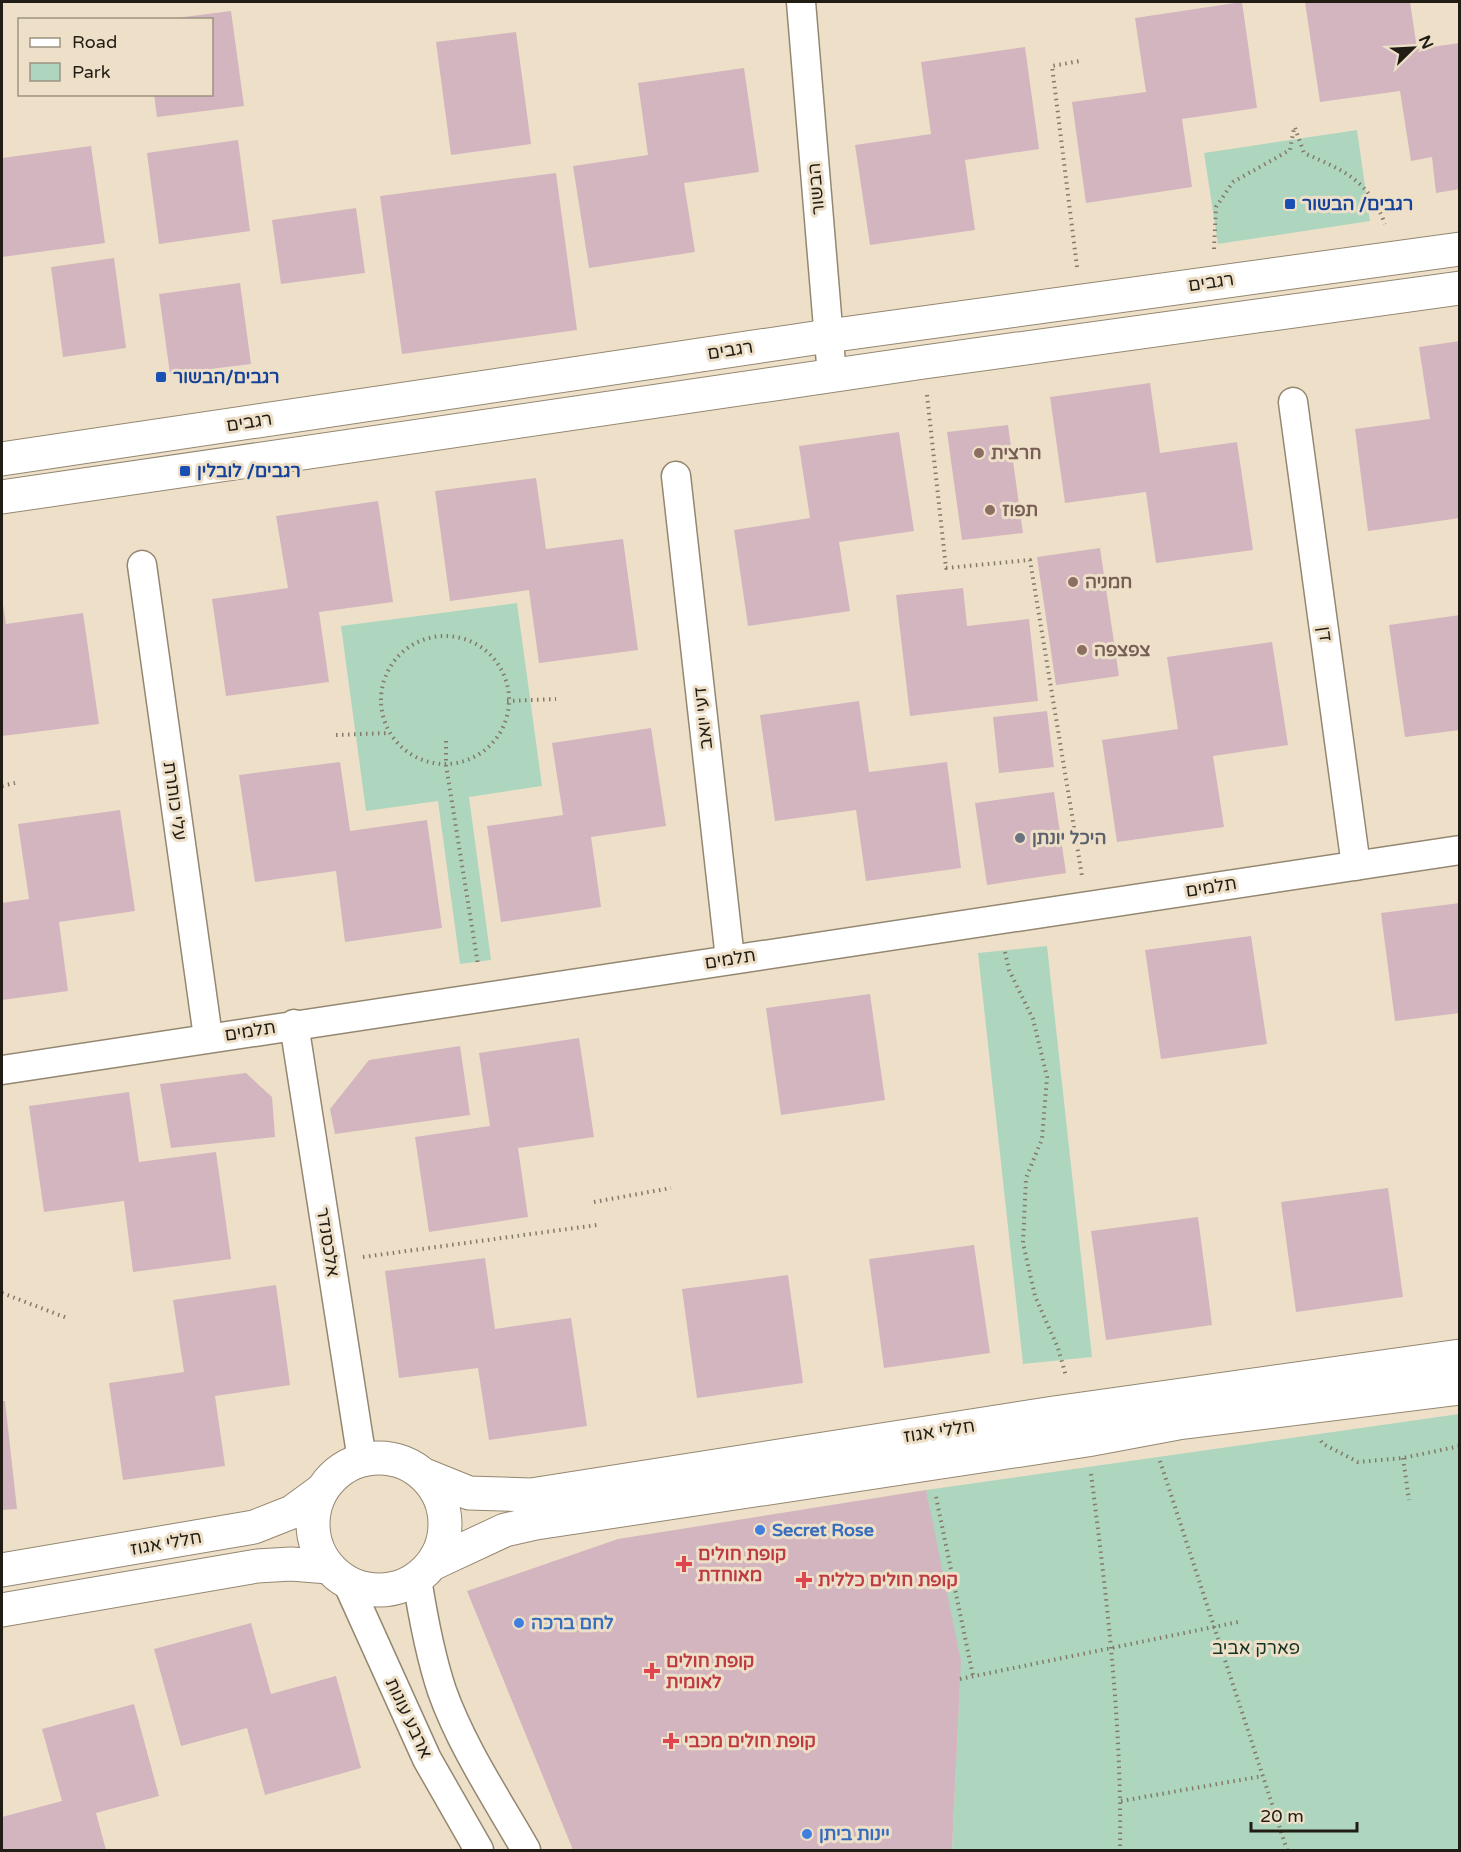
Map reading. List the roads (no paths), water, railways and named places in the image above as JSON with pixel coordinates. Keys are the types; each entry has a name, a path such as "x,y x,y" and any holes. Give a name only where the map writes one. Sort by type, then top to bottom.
{"street":[{"name":"הבשור","path":"801,2 832,376"},
{"name":"רגבים","path":"2,459 828,336 1460,249"},
{"path":"2,497 924,362 1460,288"},
{"name":"דן","path":"1293,402 1356,866"},
{"name":"דעי יואב","path":"676,476 730,959"},
{"name":"עלי כותרת","path":"142,565 208,1037"},
{"name":"תלמים","path":"2,1071 208,1037 1460,850"},
{"name":"אלכסנדר","path":"294,1024 362,1460"},
{"name":"חללי אגוז","path":"422,1474 469,1493 531,1495 1076,1410 1460,1356"},
{"name":"חללי אגוז","path":"424,1572 505,1530 536,1523 1301,1406 1460,1388"},
{"path":"2,1610 257,1566 291,1564 338,1574 364,1589 382,1590 400,1587 424,1572 442,1547 445,1527 443,1507 435,1489 422,1474 402,1462 382,1458 362,1460 343,1468 322,1491 315,1510 313,1530 318,1549 338,1574"},
{"name":"חללי אגוז","path":"2,1570 254,1527 292,1512 322,1491"},
{"path":"424,1572 429,1650 443,1694 464,1740 526,1851"},
{"name":"ארבע עונות","path":"338,1574 427,1759 479,1851"}],"place":[{"name":"רגבים/ הבשור","path":"1290,204"},
{"name":"רגבים/הבשור","path":"161,377"},
{"name":"חרצית","path":"979,453"},
{"name":"רגבים/ לובלין","path":"185,471"},
{"name":"תפוז","path":"990,510"},
{"name":"חמניה","path":"1073,582"},
{"name":"צפצפה","path":"1082,650"},
{"name":"היכל יונתן","path":"1020,838"},
{"name":"Secret Rose","path":"760,1530"},
{"name":"קופת חולים מאוחדת","path":"684,1564"},
{"name":"קופת חולים כללית","path":"804,1580"},
{"name":"לחם ברכה","path":"519,1623"},
{"name":"קופת חולים לאומית","path":"652,1671"},
{"name":"קופת חולים מכבי","path":"671,1741"},
{"name":"יינות ביתן","path":"807,1834"}],"park label":[{"name":"פארק אביב","path":"1256,1648"}]}
